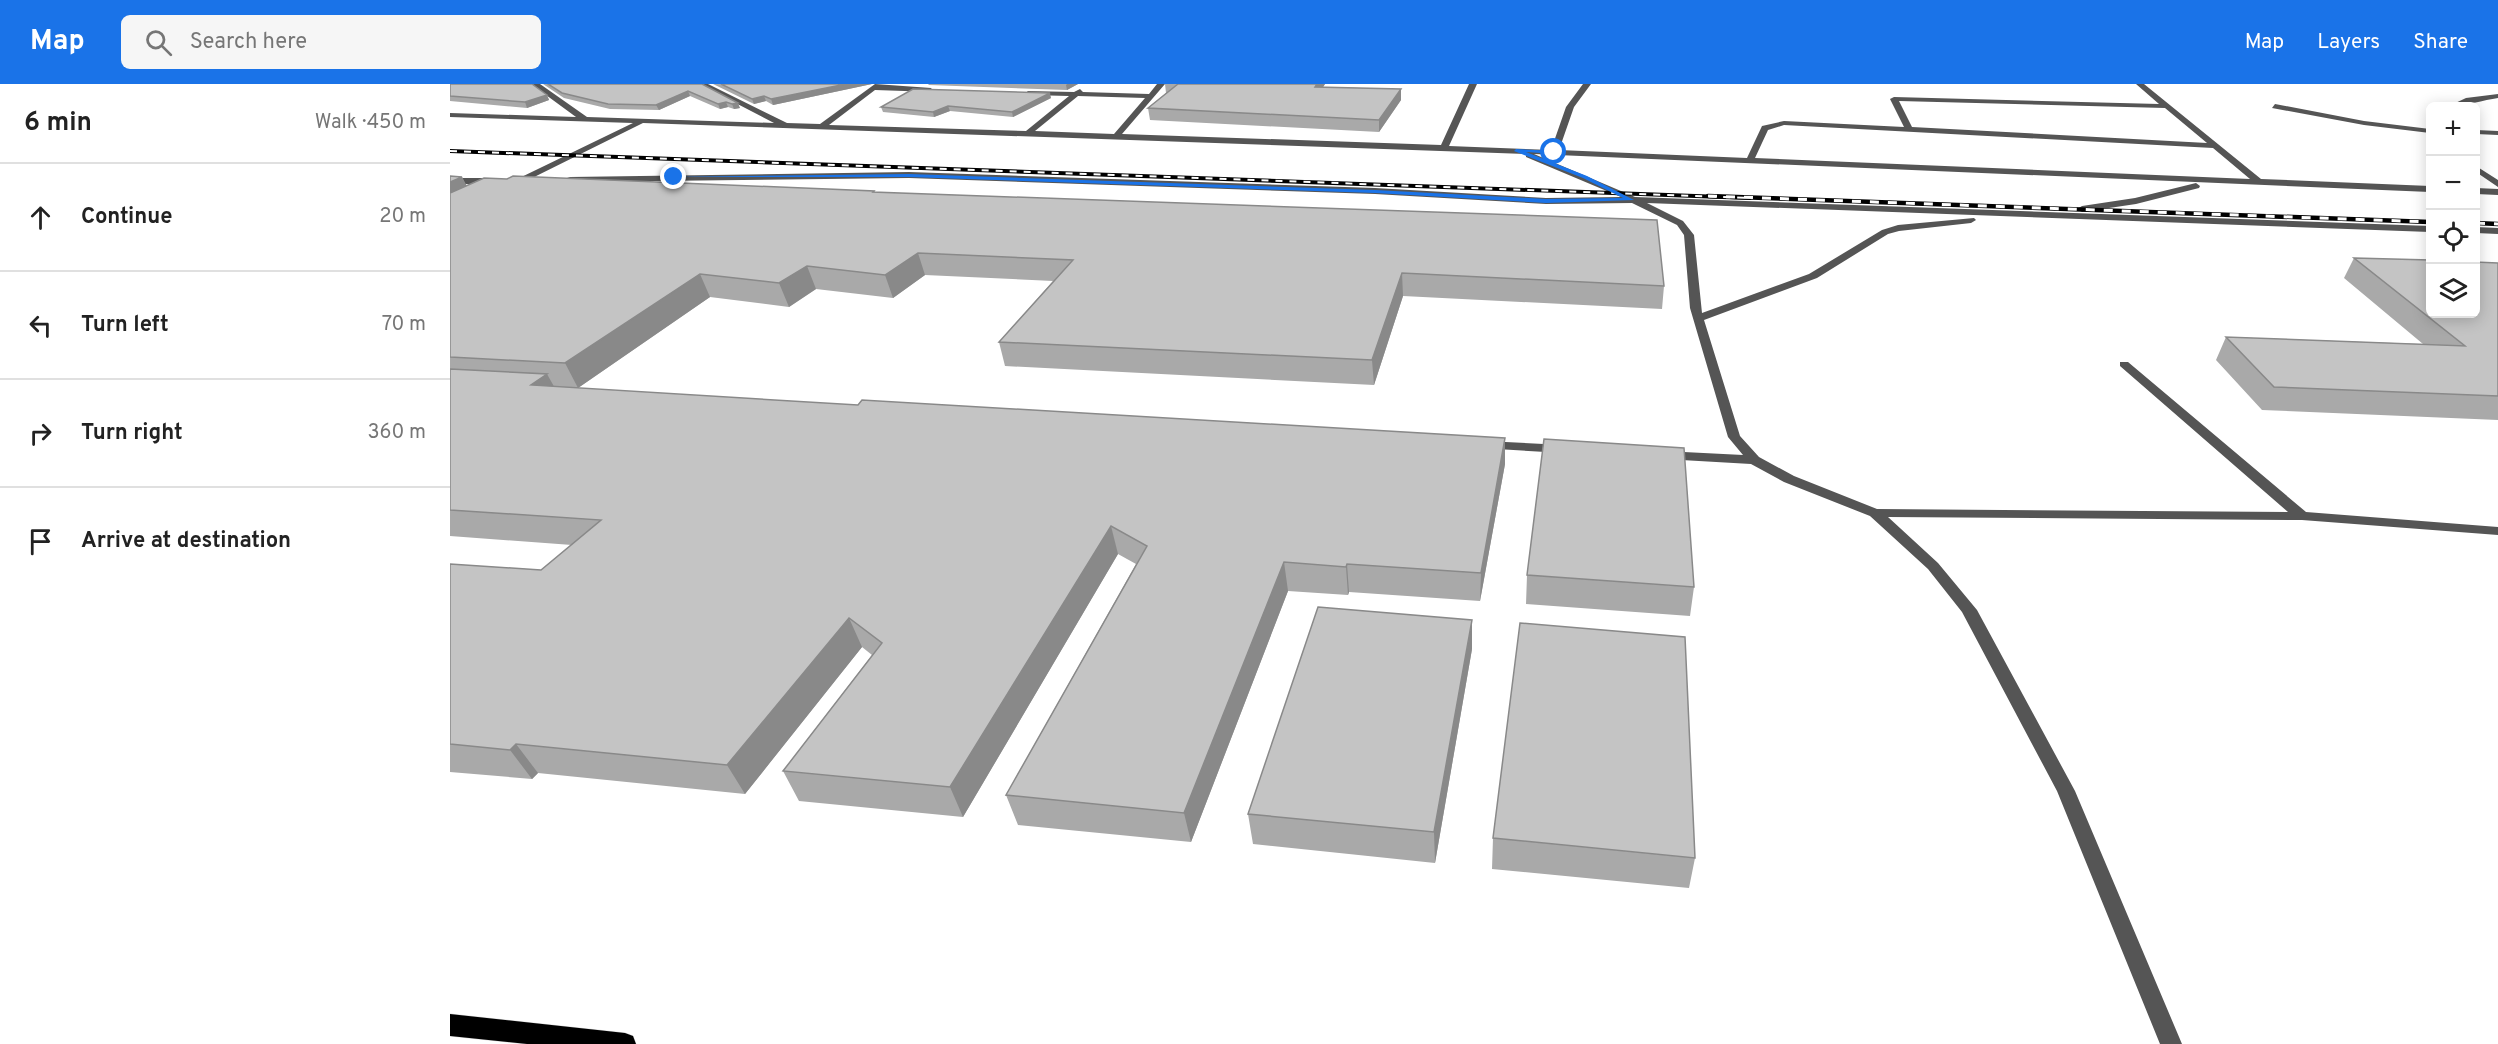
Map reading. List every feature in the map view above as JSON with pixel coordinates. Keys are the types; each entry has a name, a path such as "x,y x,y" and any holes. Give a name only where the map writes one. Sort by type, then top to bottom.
{"main road":[{"path":"450,1025 625,1044"}],"street":[{"path":"535,84 586,120"},
{"path":"703,84 789,127"},
{"path":"1026,135 1090,84"},
{"path":"1115,137 1161,84"},
{"path":"1444,147 1473,84"},
{"path":"1554,152 1570,107 1587,84"},
{"path":"2140,84 2259,182"},
{"path":"820,128 876,86 945,90"},
{"path":"1017,92 1150,96"},
{"path":"2464,102 2498,96"},
{"path":"1909,130 1894,99 2169,106"},
{"path":"2275,106 2355,122 2426,130"},
{"path":"450,116 1444,147 2426,189"},
{"path":"499,191 642,122"},
{"path":"1750,160 1765,128 1774,124 1796,123 2216,146"},
{"path":"2480,132 2498,133"},
{"path":"1516,150 1585,177 1670,216 1680,223 1689,235 1695,308 1734,437 1754,460 1789,479 1875,513 2302,516 2498,531"},
{"path":"2480,172 2498,184"},
{"path":"561,180 710,176 909,176 1375,191 1535,201 1631,200 2426,229"},
{"path":"450,181 550,180"},
{"path":"1698,318 1813,276 1872,238 1898,228 2136,201 2177,189 2246,182"},
{"path":"2480,191 2498,192"},
{"path":"2480,230 2498,231"},
{"path":"2124,364 2302,516"},
{"path":"1473,445 1578,450"},
{"path":"1649,454 1754,460"},
{"path":"1875,513 1932,566 1969,610 2066,791 2171,1044"}],"building":[{"path":"450,84 532,84 547,95 525,102 450,96"},
{"path":"548,84 702,84 738,103 718,104 688,91 656,105 608,104 562,93"},
{"path":"721,84 846,84 771,99 764,96 752,99"},
{"path":"1178,84 1317,84 1315,87 1401,89 1379,120 1148,108"},
{"path":"913,89 1050,93 1012,112 948,106 933,112 881,107"},
{"path":"450,176 462,177 450,182"},
{"path":"513,176 873,192 1657,220 1664,286 1402,273 1372,360 999,342 1073,260 918,253 885,275 807,266 779,283 700,274 565,363 450,357 450,193 484,178 507,179"},
{"path":"2354,258 2426,260 2426,315"},
{"path":"2480,262 2498,263 2498,396 2274,387 2226,337 2465,346 2430,318 2480,318"},
{"path":"450,369 547,374 531,385 858,405 862,400 1505,438 1481,573 1284,562 1184,813 1006,795 1147,546 1111,526 950,787 783,771 882,643 849,618 727,765 516,744 510,750 450,744 450,564 541,570 601,520 450,510"},
{"path":"1544,439 1684,448 1694,587 1527,575"},
{"path":"1318,607 1472,620 1434,832 1248,814"},
{"path":"1520,623 1685,637 1695,858 1493,838"}],"railway":[{"path":"450,151 1750,198"},
{"path":"1708,196 2426,222"},
{"path":"2480,223 2498,224"}],"route":[{"path":"674,177 977,177 1375,191 1483,199 1601,202 1631,200 1604,185 1516,150 1554,152"}]}
